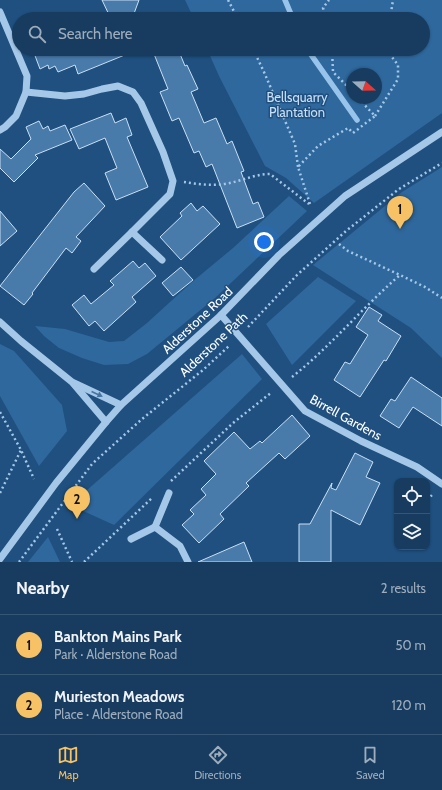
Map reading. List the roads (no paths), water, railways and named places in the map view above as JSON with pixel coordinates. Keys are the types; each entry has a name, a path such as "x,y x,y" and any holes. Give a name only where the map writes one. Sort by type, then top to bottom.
{"street":[{"path":"0,12 12,42"},
{"path":"0,130 16,116 26,92 26,76 18,56"},
{"path":"26,92 65,96 78,95 118,86 133,92 141,103 160,145 173,181 170,194 94,268"},
{"name":"Alderstone Road","path":"0,558 56,483 121,405 221,315 279,255 345,196 442,132"},
{"path":"132,232 162,260"},
{"name":"Birrell Gardens","path":"221,315 305,411 361,441 417,467 442,484"},
{"path":"0,322 72,382 106,422"},
{"path":"72,382 121,405"},
{"path":"131,539 155,527 168,494"},
{"path":"155,527 180,546 188,562"}],"waterway":[{"path":"285,0 290,12"},
{"path":"312,56 357,120"}],"place":[{"name":"Bankton Mains Park","path":"400,229"},
{"name":"Murieston Meadows","path":"77,519"}],"park label":[{"name":"Bellsquarry Plantation","path":"297,104"}]}
